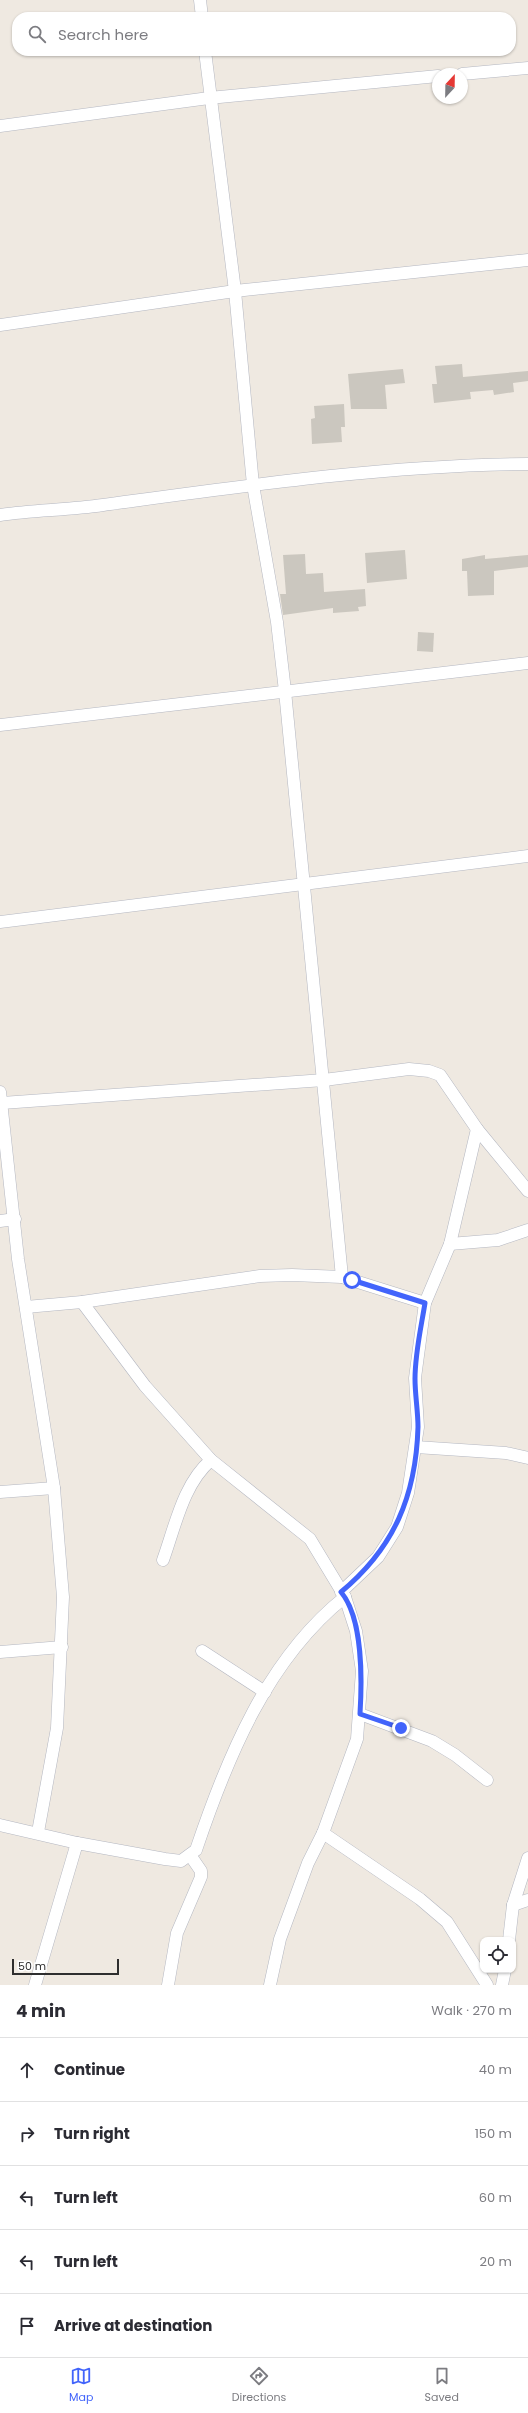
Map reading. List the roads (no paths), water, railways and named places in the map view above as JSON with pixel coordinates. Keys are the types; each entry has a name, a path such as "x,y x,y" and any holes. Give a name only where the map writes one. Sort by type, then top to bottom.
{"street":[{"path":"200,0 201,12"},
{"path":"205,56 209,98 235,291 253,485 278,622 324,1080 342,1277"},
{"path":"468,73 528,68"},
{"path":"0,126 209,98 432,77"},
{"path":"0,324 235,291 528,260"},
{"path":"0,515 37,509 86,508 253,485 443,467 528,464"},
{"path":"0,725 528,662"},
{"path":"0,922 528,856"},
{"path":"38,1832 57,1728 62,1647 63,1597 54,1488 18,1259 15,1219 1,1098 324,1080 409,1069 429,1071 440,1075 477,1129 528,1191"},
{"path":"0,1825 38,1832 77,1843 165,1859 181,1861 196,1850 225,1768 265,1692 304,1634 378,1557 397,1527 408,1493 416,1447 418,1427 415,1378 425,1303 450,1244 477,1129"},
{"path":"0,1221 15,1219"},
{"path":"450,1244 498,1240 528,1230"},
{"path":"26,1307 82,1302 260,1276 292,1275 342,1277 425,1303"},
{"path":"82,1302 145,1386 211,1460 310,1539 325,1560 343,1594 356,1631 362,1671 357,1739 323,1834 308,1863 280,1939 270,1985"},
{"path":"416,1447 498,1452 528,1458"},
{"path":"163,1560 192,1483 200,1469 211,1460"},
{"path":"0,1492 54,1488"},
{"path":"0,1652 62,1647"},
{"path":"202,1651 265,1692"},
{"path":"360,1714 432,1741 455,1755 487,1780"},
{"path":"323,1834 420,1899 447,1922 487,1985"},
{"path":"35,1985 77,1843"},
{"path":"168,1985 177,1933 201,1877 201,1871 190,1855"},
{"path":"509,1937 513,1905 528,1858"},
{"path":"513,1905 528,1900"},
{"path":"502,1985 504,1973"}]}
